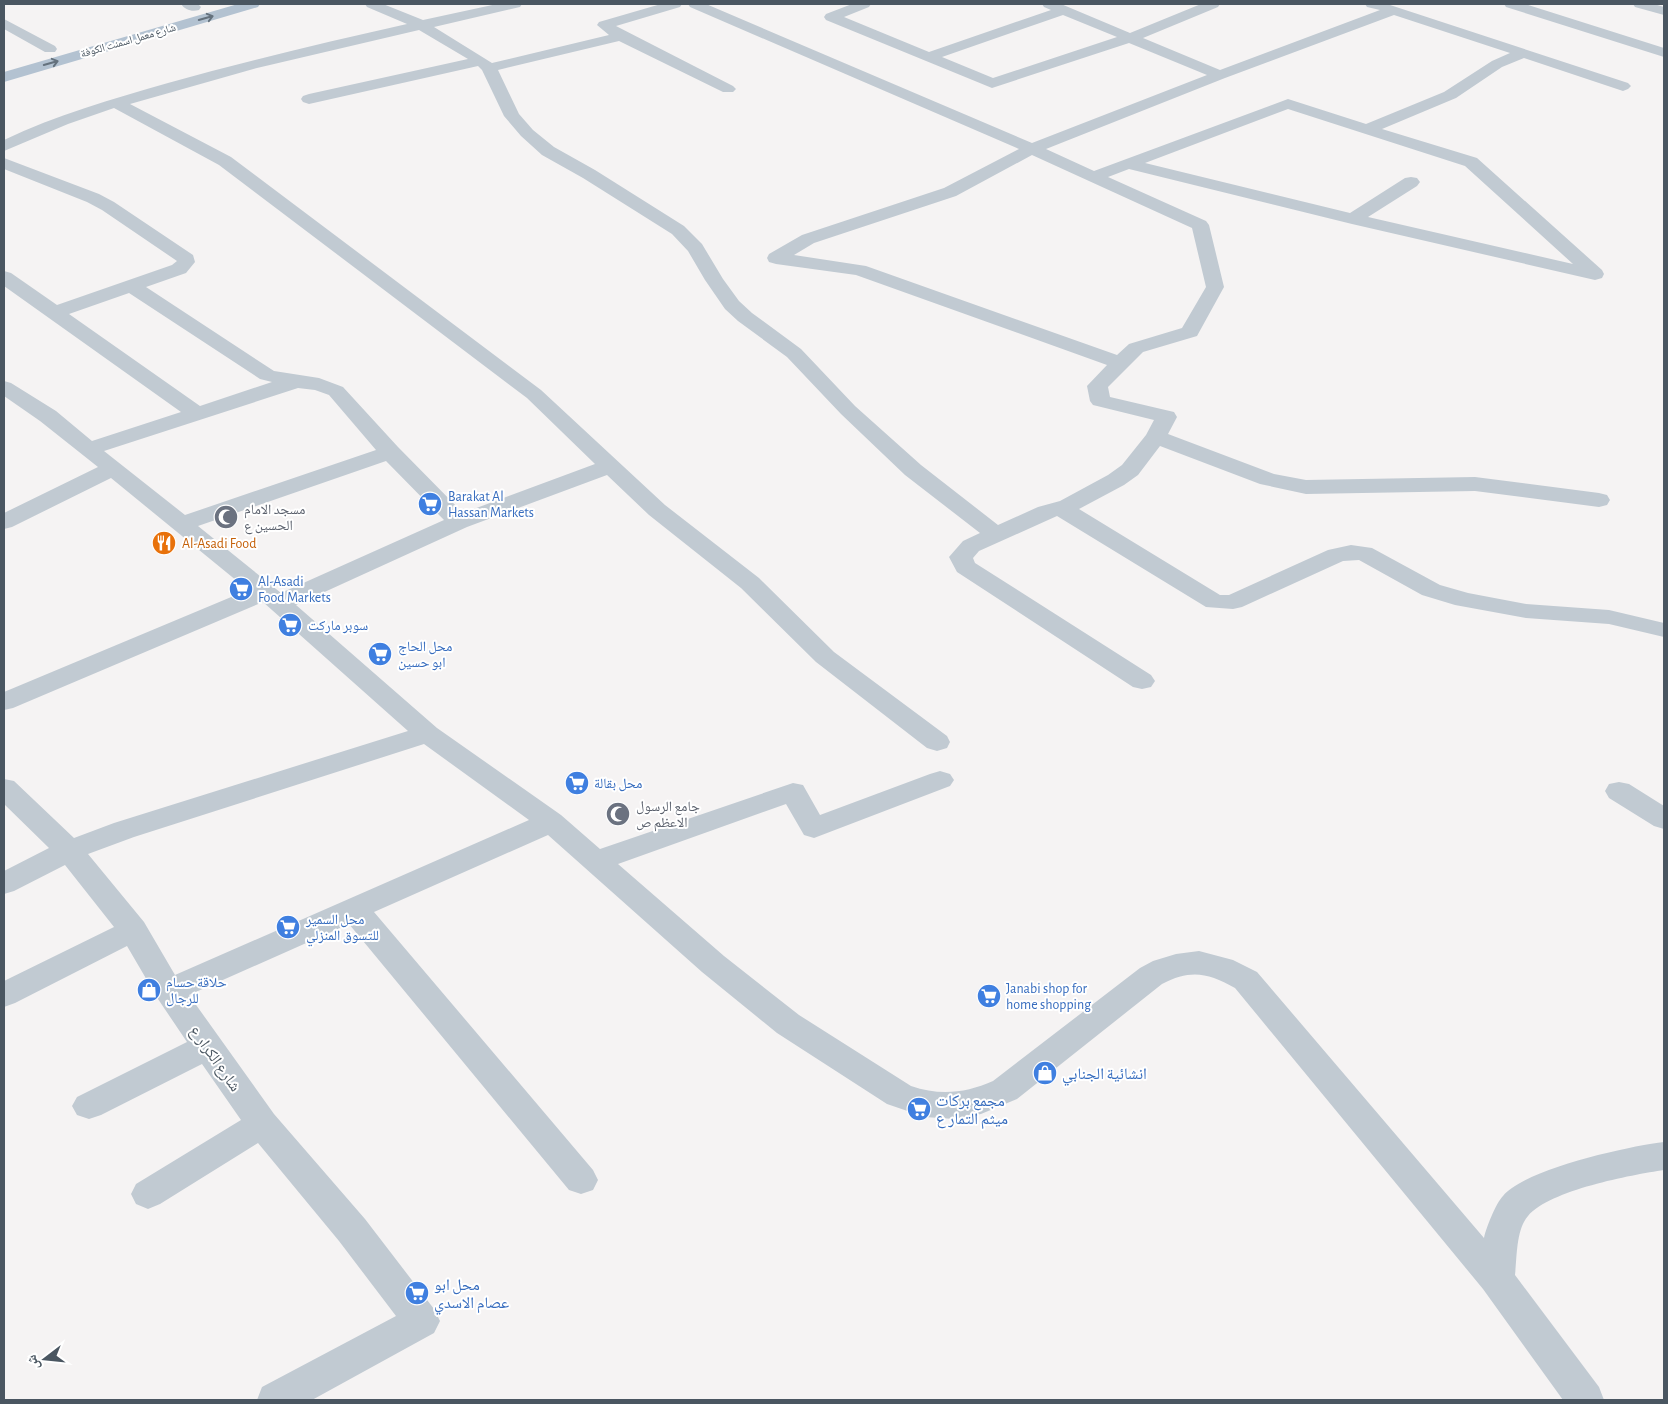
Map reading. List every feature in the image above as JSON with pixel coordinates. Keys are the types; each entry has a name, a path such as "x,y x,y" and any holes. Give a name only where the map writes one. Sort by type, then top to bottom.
{"main road":[{"name":"شارع معمل اسمنت الكوفة","path":"4,77 253,4"},
{"name":"شارع معمل اسمنت الكوفة","path":"4,62 196,5"}],"street":[{"path":"372,4 419,24 485,65 512,116 527,133 548,151 678,230 696,248 722,293 745,317 794,353 848,410 913,470 995,534"},
{"path":"5,143 41,128 116,103 231,70 419,24 515,4"},
{"path":"674,4 604,25 621,36 728,89"},
{"path":"695,4 1200,225 1215,288 1190,332 1136,348 1096,386 1100,400 1166,417 1156,437 1130,470 1078,502 1046,512 995,534 965,551 961,557 965,568 1142,681"},
{"path":"864,4 831,17 992,83 1132,37 1213,4"},
{"path":"1049,4 1220,75"},
{"path":"1372,4 1623,86"},
{"path":"1511,4 1664,53"},
{"path":"1640,4 1664,11"},
{"path":"1546,15 1567,6"},
{"path":"928,57 1064,10"},
{"path":"1120,363 859,270 776,258 808,239 950,192 1032,150 1220,75 1394,10"},
{"path":"4,23 50,49"},
{"path":"309,99 485,65 621,36"},
{"path":"1367,130 1450,95 1498,64 1523,53"},
{"path":"116,103 212,152 534,394 671,522 750,583 825,657 938,742"},
{"path":"1094,177 1128,164 1288,104 1470,162 1595,274 1352,219 1128,164"},
{"path":"4,163 108,206 186,259 186,262 179,269 54,313"},
{"path":"1352,219 1411,182"},
{"path":"4,277 196,413"},
{"path":"131,286 259,371 275,378 319,384 336,391 390,452 459,522"},
{"path":"88,449 296,381"},
{"path":"4,387 48,416 272,598 428,734 551,822 713,964 788,1024 899,1095 925,1104 954,1106 981,1101 1005,1090 1151,976 1167,966 1186,962 1207,963 1228,969 1246,980 1496,1278 1585,1400"},
{"path":"1156,437 1268,479 1306,487 1475,484 1599,500"},
{"path":"181,524 390,452"},
{"path":"4,702 272,598 459,522 609,466"},
{"path":"4,522 112,469"},
{"path":"1060,508 1215,602 1233,602 1336,555 1358,552 1364,553 1431,590 1464,600 1526,612 1609,618 1664,630"},
{"path":"4,884 69,850 124,830 428,734"},
{"path":"597,861 793,792 814,828 940,780"},
{"name":"شارع الكرار ع","path":"4,788 69,850 133,930 169,991 262,1124 352,1230 422,1321 276,1400"},
{"path":"1619,791 1664,819"},
{"path":"169,991 551,822"},
{"path":"355,910 581,1180"},
{"path":"4,995 133,930"},
{"path":"89,1106 207,1047"},
{"path":"148,1194 262,1124"},
{"path":"1496,1278 1502,1235 1515,1206 1540,1188 1623,1162 1664,1156"}],"place":[{"name":"Barakat Al Hassan Markets","path":"430,504"},
{"name":"مسجد الامام الحسين ع","path":"226,517"},
{"name":"Al-Asadi Food","path":"164,543"},
{"name":"Al-Asadi Food Markets","path":"241,589"},
{"name":"سوبر ماركت","path":"290,625"},
{"name":"محل الحاج ابو حسين","path":"380,654"},
{"name":"محل بقالة","path":"577,783"},
{"name":"جامع الرسول الاعظم ص","path":"618,814"},
{"name":"محل السمير للتسوق المنزلي","path":"288,927"},
{"name":"حلاقة حسام للرجال","path":"149,990"},
{"name":"Janabi shop for home shopping","path":"989,996"},
{"name":"انشائية الجنابي","path":"1045,1073"},
{"name":"مجمع بركات ميثم التمار ع","path":"919,1109"},
{"name":"محل ابو عصام الاسدي","path":"417,1293"}]}
